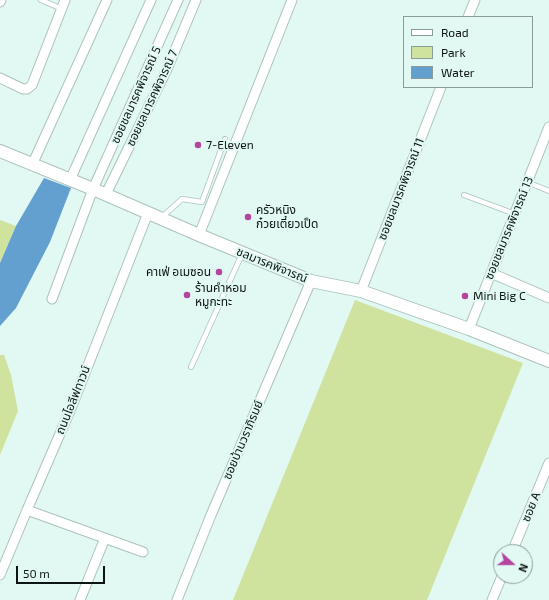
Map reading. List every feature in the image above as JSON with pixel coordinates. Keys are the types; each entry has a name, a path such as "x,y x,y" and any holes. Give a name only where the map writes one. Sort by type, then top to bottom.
{"street":[{"path":"32,165 107,0"},
{"path":"70,180 151,0"},
{"name":"ซอยชลมารคพิจารณ์ 5","path":"52,299 93,189 178,0"},
{"name":"ซอยชลมารคพิจารณ์ 7","path":"106,194 168,67 196,0"},
{"path":"199,235 292,0"},
{"path":"468,16 475,0"},
{"path":"0,78 23,89 28,89 32,86 63,4"},
{"name":"ซอยชลมารคพิจารณ์ 11","path":"360,291 440,88"},
{"name":"ซอยชลมารคพิจารณ์ 13","path":"469,329 549,127"},
{"name":"ชลมารคพิจารณ์","path":"0,152 106,194 199,235 311,281 360,291 469,329 549,360"},
{"name":"ถนนไอลีฟทาวน์","path":"0,575 72,406 148,213"},
{"path":"491,273 549,298"},
{"name":"ซอยบ้านวราภิรมย์","path":"177,600 211,515 311,281"},
{"name":"ซอย A","path":"515,544 549,463"},
{"path":"27,510 143,552"},
{"path":"80,600 105,538"},
{"path":"492,600 499,584"}],"lane":[{"path":"40,0 63,4"},
{"path":"161,218 182,199 200,203 202,202 225,139"},
{"path":"527,182 549,191"},
{"path":"464,195 514,214"},
{"path":"191,367 242,253"}],"green space":[{"path":"0,220 16,226 0,263"},
{"path":"355,300 523,363 427,600 233,600"},
{"path":"0,355 4,355 11,375 18,411 0,455"}],"water":[{"path":"44,178 71,188 50,242 16,308 0,326 0,263 16,226"}],"place":[{"name":"7-Eleven","path":"198,145"},
{"name":"ครัวหนิง ก๋วยเตี๋ยวเป็ด","path":"248,217"},
{"name":"คาเฟ่ อเมซอน","path":"219,272"},
{"name":"ร้านคำหอม หมูกะทะ","path":"187,295"},
{"name":"Mini Big C","path":"465,296"}]}
